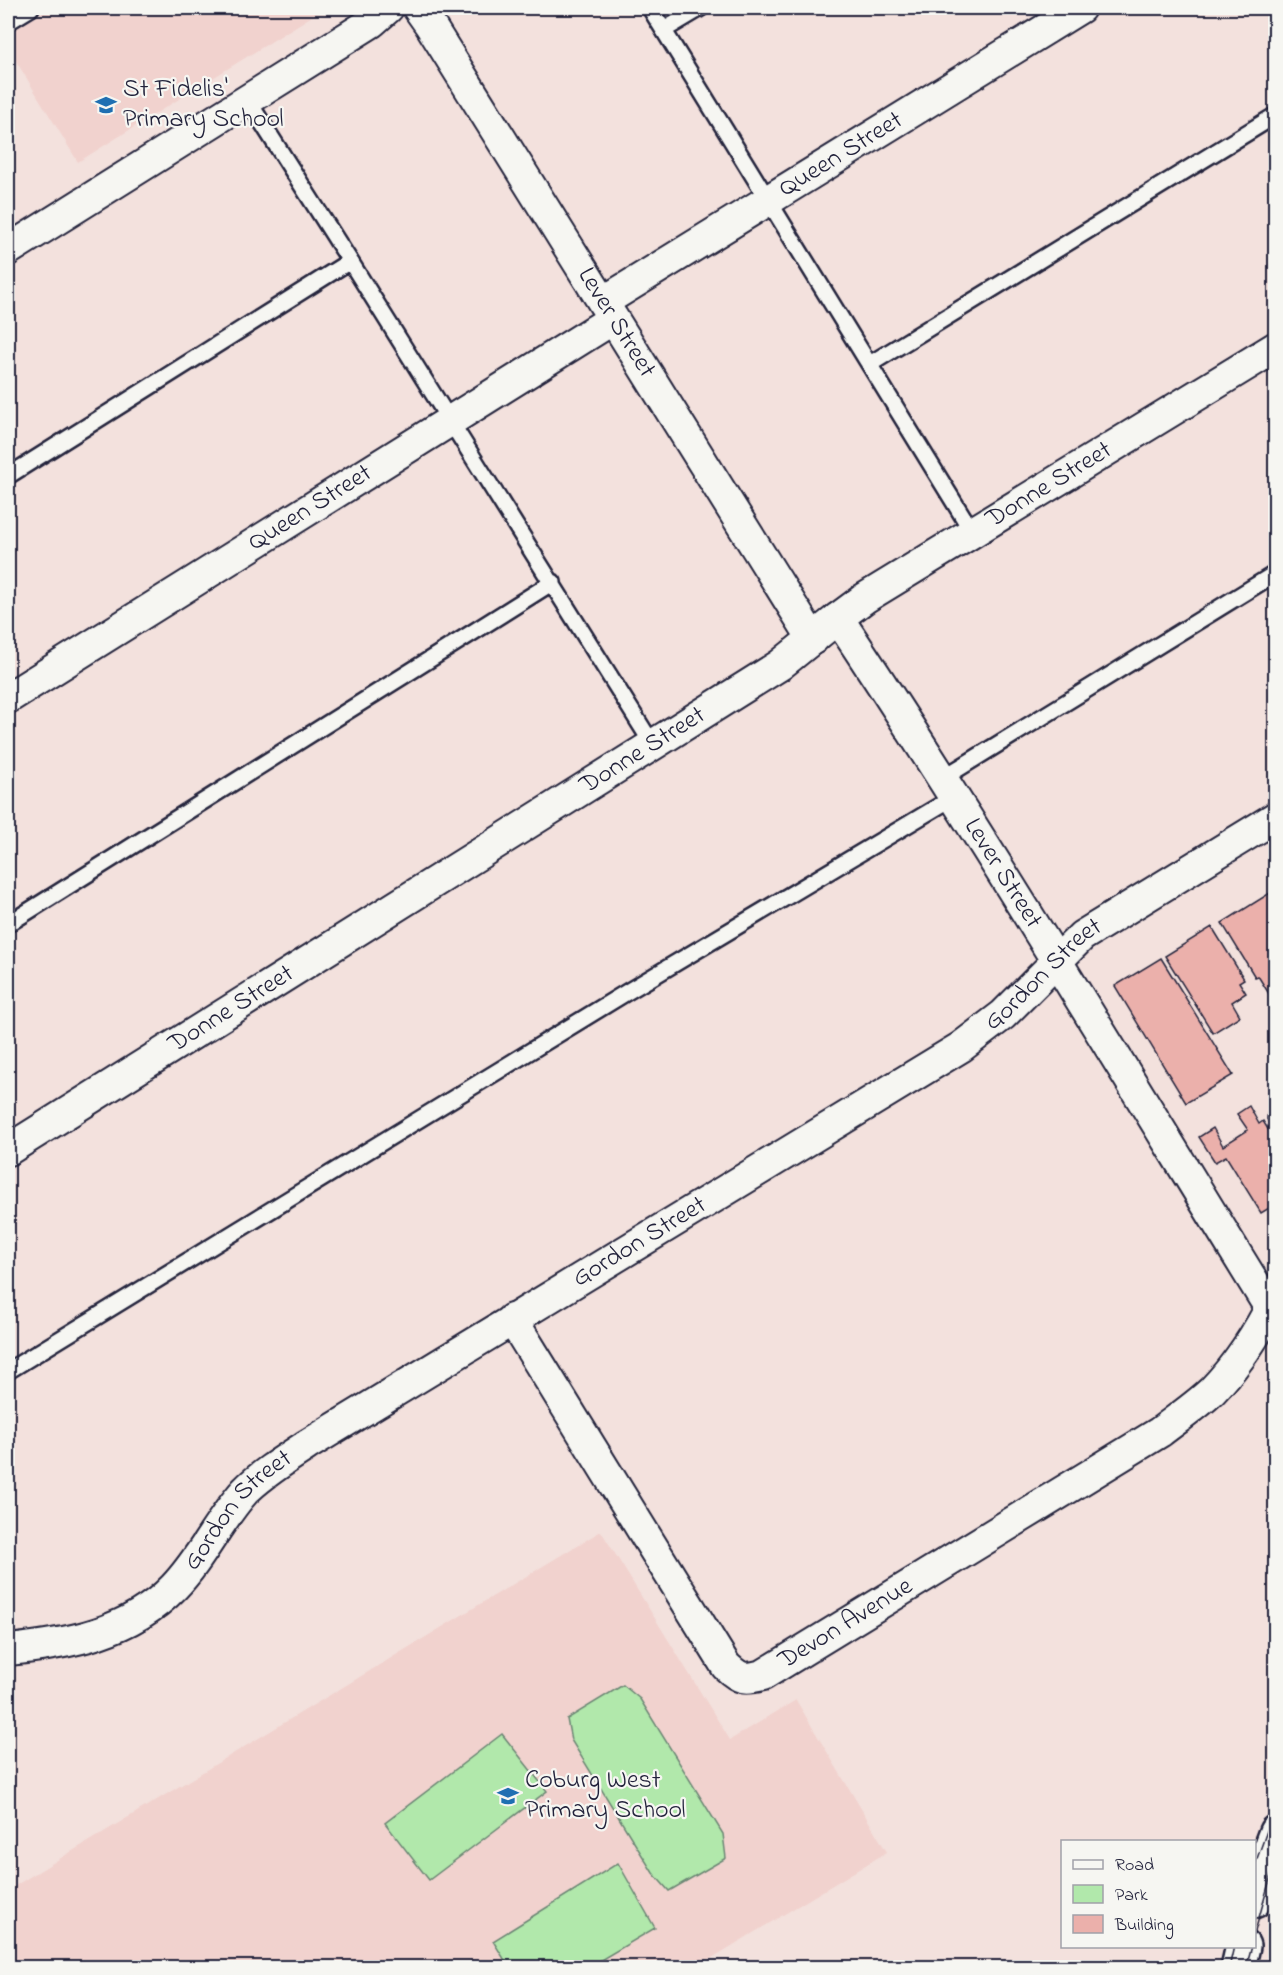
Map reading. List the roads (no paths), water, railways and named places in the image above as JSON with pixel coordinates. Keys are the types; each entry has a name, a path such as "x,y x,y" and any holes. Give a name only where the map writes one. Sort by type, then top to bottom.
{"main road":[{"path":"1256,1893 1275,1832"},
{"path":"1238,1968 1243,1948"}],"street":[{"path":"8,250 372,22 388,8"},
{"name":"Lever Street","path":"418,8 813,639"},
{"name":"Queen Street","path":"8,698 452,421 767,200 1080,8"},
{"name":"Donne Street","path":"8,1150 780,665 866,598 1275,347"},
{"name":"Lever Street","path":"838,618 948,788 1274,1308"},
{"name":"Gordon Street","path":"8,1650 79,1640 108,1631 131,1619 158,1601 185,1575 233,1506 245,1491 264,1474 307,1445 512,1319 961,1047 1003,1015 1082,936 1275,817"},
{"name":"Devon Avenue","path":"512,1319 726,1666 741,1678 750,1678 763,1675 1160,1432 1211,1392 1230,1370 1274,1308"}],"lane":[{"path":"8,22 31,8"},
{"path":"650,8 973,533"},
{"path":"664,30 701,8"},
{"path":"247,99 452,421 653,745"},
{"path":"870,364 1275,115"},
{"path":"8,476 350,261"},
{"path":"8,1371 627,992 948,788 1275,573"},
{"path":"8,924 553,582"}],"tram line":[{"path":"1256,1861 1268,1828 1276,1814"},
{"path":"1256,1928 1276,1858"},
{"path":"1229,1968 1234,1948"},
{"path":"1246,1968 1251,1948"}],"place":[{"name":"St Fidelis' Primary School","path":"106,105"},
{"name":"Coburg West Primary School","path":"508,1796"}]}
